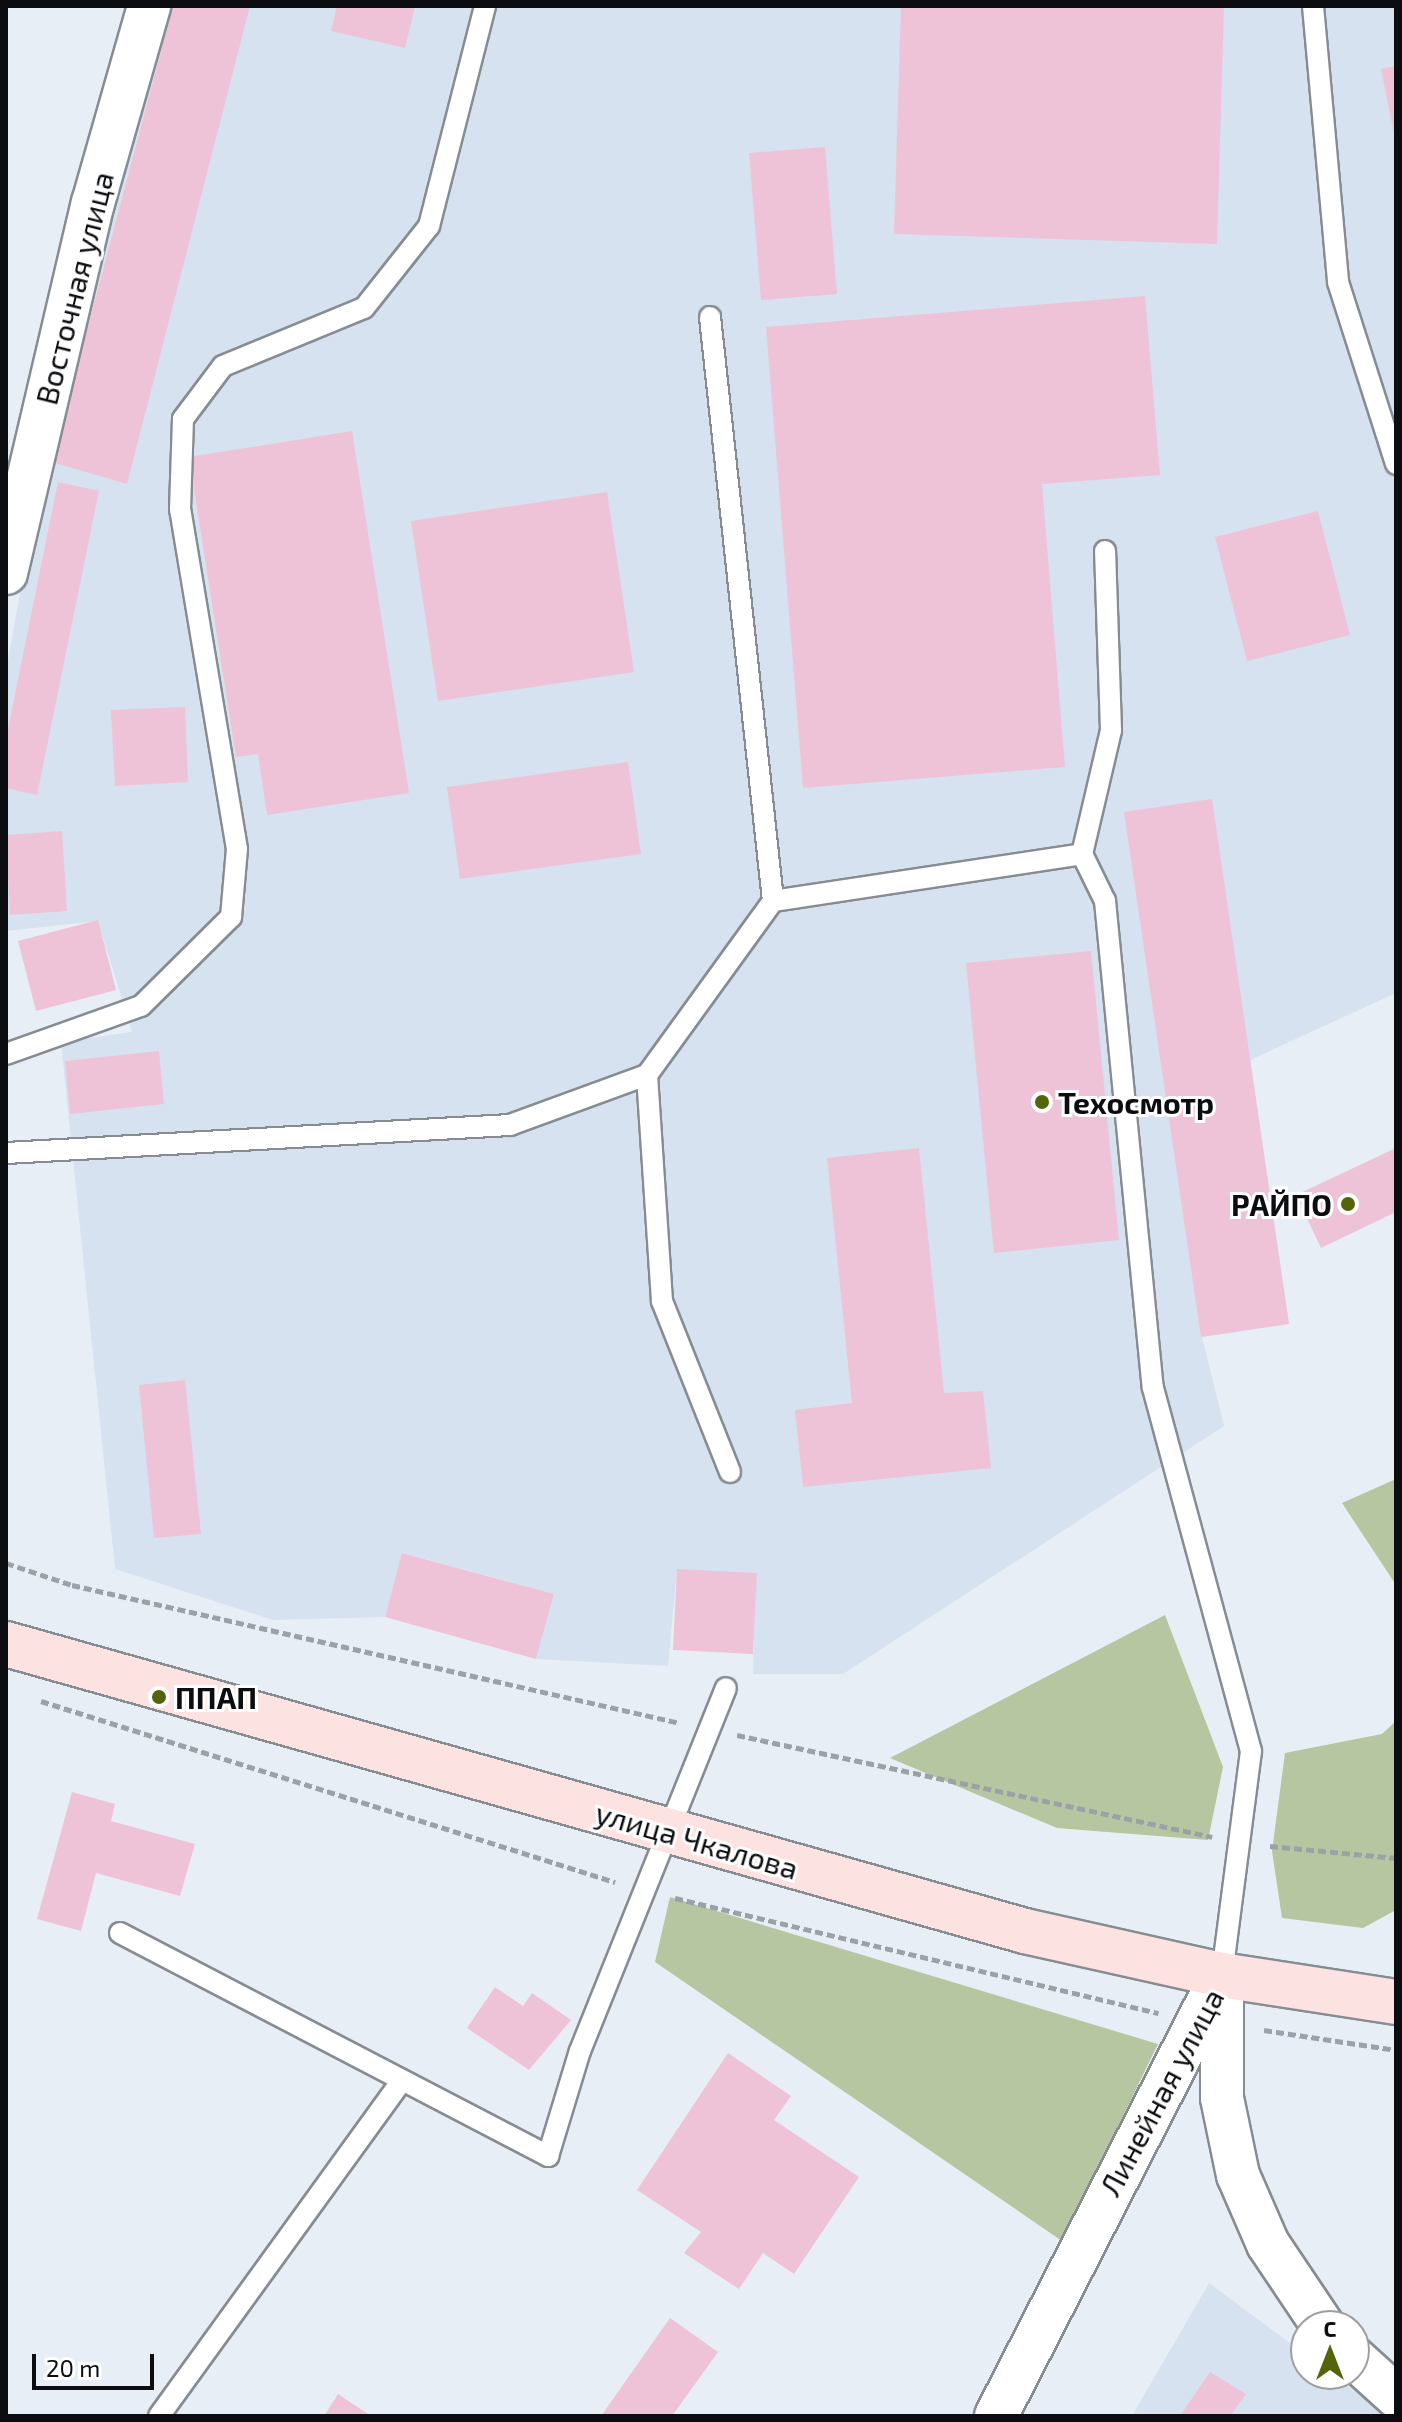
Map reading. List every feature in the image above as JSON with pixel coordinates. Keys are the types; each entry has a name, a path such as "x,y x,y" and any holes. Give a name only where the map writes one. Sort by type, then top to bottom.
{"main road":[{"name":"улица Чкалова","path":"6,1644 1025,1931 1222,1975 1396,2002"}],"street":[{"name":"Восточная улица","path":"6,573 93,203 149,6"},
{"name":"Линейная улица","path":"996,2416 1210,2021 1222,1975"},
{"name":"Линейная улица","path":"1210,2021 1238,2175 1268,2244 1312,2310"},
{"path":"1370,2372 1396,2396"}],"lane":[{"path":"6,1054 141,1006 231,917 237,849 180,509 183,419 223,366 364,308 429,226 485,6"},
{"path":"1313,6 1338,282 1396,464"},
{"path":"6,1153 510,1125 647,1075 773,901 710,317"},
{"path":"1105,551 1111,730 1082,854 1105,901 1153,1388 1251,1751 1222,1975"},
{"path":"773,901 1082,854"},
{"path":"647,1075 662,1301 730,1472"},
{"path":"120,1933 399,2084 548,2156 642,1890 726,1688"},
{"path":"159,2416 399,2084"}],"path":[{"path":"27,1697 642,1890 1210,2021 1396,2050"}],"shaded area":[{"path":"161,6 1396,6 1396,993 1250,1060 1289,1324 1202,1337 1224,1426 843,1674 753,1674 756,1573 677,1570 668,1666 536,1659 554,1594 403,1553 385,1617 273,1620 115,1569 61,1042 132,1032 98,921 6,931 6,671 46,449"},
{"path":"1209,2283 1290,2343 1290,2390 1353,2390 1388,2416 1132,2416"}],"green space":[{"path":"1396,1479 1396,1585 1342,1503"},
{"path":"1165,1615 1223,1767 1208,1840 1057,1828 890,1758"},
{"path":"1396,1721 1396,1910 1363,1928 1282,1918 1272,1851 1285,1753 1382,1734"},
{"path":"670,1897 1158,2044 1062,2241 655,1962"}],"building":[{"path":"173,6 250,6 127,484 52,462"},
{"path":"337,6 415,6 405,48 331,31"},
{"path":"901,6 1224,6 1217,244 894,234"},
{"path":"1396,66 1396,139 1395,139 1381,69"},
{"path":"825,147 837,294 761,300 749,153"},
{"path":"1145,296 1160,475 1042,484 1065,767 803,788 766,327"},
{"path":"352,431 409,793 267,815 258,754 236,757 189,457"},
{"path":"58,482 99,491 37,795 6,788 6,739"},
{"path":"607,492 634,672 438,701 411,521"},
{"path":"1318,511 1350,635 1247,661 1215,537"},
{"path":"185,707 188,782 115,786 111,710"},
{"path":"628,762 641,854 460,879 447,787"},
{"path":"1212,799 1289,1324 1201,1337 1124,812"},
{"path":"62,831 67,911 10,915 6,835"},
{"path":"98,920 116,990 36,1011 18,941"},
{"name":"Техосмотр","path":"1091,951 1119,1240 994,1253 966,963"},
{"path":"159,1051 164,1104 70,1114 65,1061"},
{"path":"919,1148 944,1393 983,1391 991,1468 803,1487 795,1410 852,1403 827,1158"},
{"name":"РАЙПО","path":"1396,1148 1396,1212 1321,1248 1296,1195"},
{"path":"185,1380 201,1534 154,1538 139,1385"},
{"path":"402,1553 554,1594 536,1659 385,1617"},
{"path":"677,1569 757,1573 753,1654 673,1650"},
{"path":"72,1792 115,1804 111,1821 195,1844 180,1896 96,1873 81,1931 37,1919"},
{"path":"495,1987 523,2006 532,1993 571,2020 529,2070 467,2028"},
{"path":"728,2053 791,2096 774,2120 859,2177 794,2274 763,2253 739,2289 684,2253 701,2232 637,2190"},
{"path":"670,2318 718,2352 672,2416 601,2416"},
{"path":"1210,2372 1246,2394 1230,2416 1180,2416"},
{"path":"338,2394 371,2416 324,2416"}],"place":[{"name":"Техосмотр","path":"1042,1102"},
{"name":"РАЙПО","path":"1348,1204"},
{"name":"ППАП","path":"159,1697"}]}
